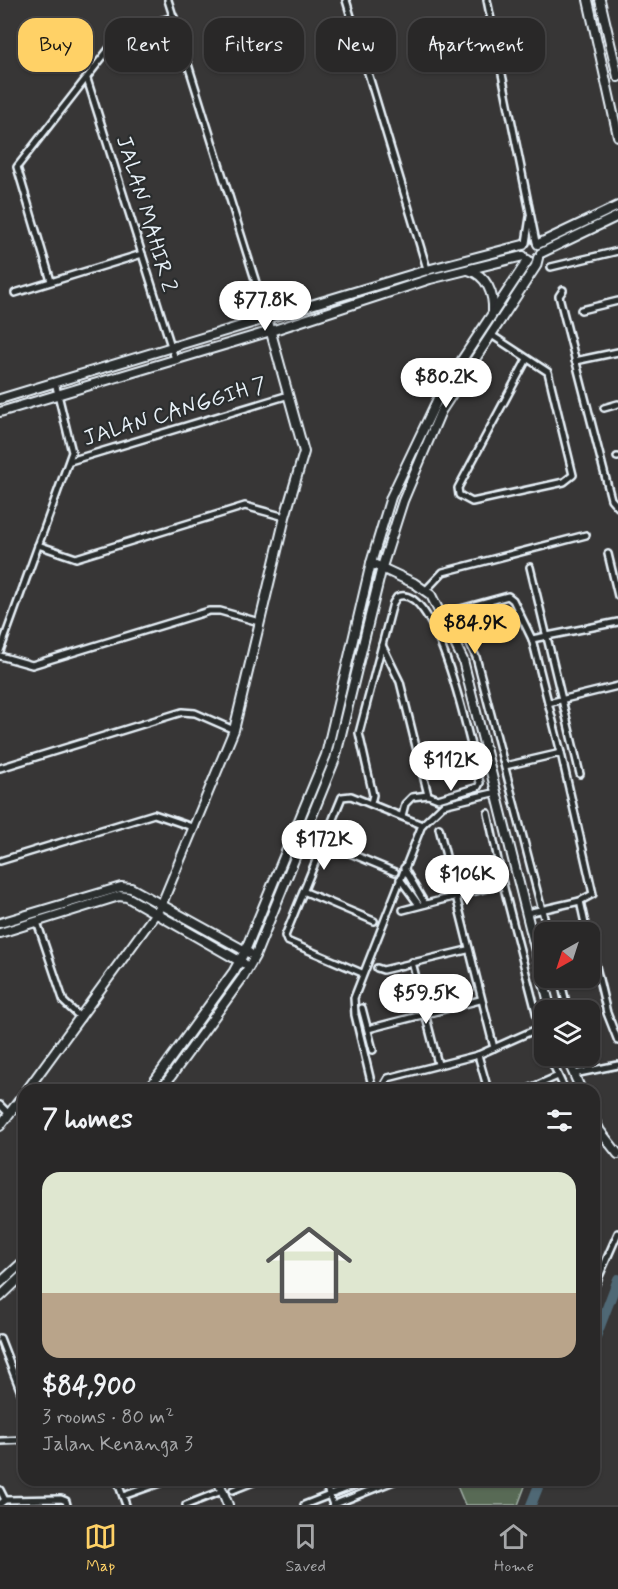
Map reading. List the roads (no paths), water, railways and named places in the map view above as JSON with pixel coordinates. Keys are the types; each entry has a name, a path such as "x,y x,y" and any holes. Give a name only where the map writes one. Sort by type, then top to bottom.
{"street":[{"path":"31,1084 161,906 195,828 234,730 285,517 304,452 271,331 168,0"},
{"path":"346,0 430,279"},
{"path":"165,1084 255,956 335,759 382,567 399,512 441,411 536,267 540,255 530,217 487,0"},
{"path":"588,0 618,136"},
{"path":"600,0 618,77"},
{"path":"51,281 16,169 125,30 174,17"},
{"name":"JALAN MAHIR 2","path":"87,79 175,359"},
{"path":"0,412 271,331 430,279 466,269 540,255 615,216 618,205"},
{"path":"0,399 427,270 524,244 537,243 615,216"},
{"path":"152,1084 245,951 326,755 371,563 390,497 432,407 493,314 525,258 524,244 530,217"},
{"path":"551,267 618,251"},
{"path":"15,293 142,254"},
{"path":"466,269 477,273 488,285 493,314"},
{"path":"563,290 559,296 575,361 611,500 618,507"},
{"path":"581,310 618,301"},
{"path":"490,334 548,372 572,478 564,482 472,502 459,495 458,488 527,359"},
{"path":"575,361 618,352"},
{"path":"0,651 70,461 71,441 55,382"},
{"name":"JALAN CANGGIH 7","path":"70,461 289,394"},
{"path":"604,408 618,404"},
{"path":"38,545 76,558 245,506 285,517"},
{"path":"426,590 443,572 586,535"},
{"path":"608,554 618,596"},
{"path":"371,563 426,590 435,600 466,666 548,1000"},
{"path":"531,567 580,774"},
{"path":"371,803 373,795 359,733 393,603 399,596 411,597 425,610 452,669 479,786 438,799 428,795 410,798 402,816"},
{"path":"442,614 508,596 513,600 532,639 593,891 592,896 579,901 527,913"},
{"path":"454,610 476,657 545,922"},
{"path":"0,656 32,665 208,611 220,611 259,622"},
{"path":"532,639 618,622"},
{"path":"382,645 400,682 428,795"},
{"path":"548,702 618,686"},
{"path":"0,768 182,712 195,713 234,730"},
{"path":"491,766 561,753"},
{"path":"372,1084 353,1007 362,972 404,868 423,825 443,805 498,792"},
{"path":"362,972 285,939 323,842 344,796 371,803 423,825"},
{"path":"488,813 534,1008"},
{"path":"0,861 154,814 195,828"},
{"path":"439,828 454,898 494,1048"},
{"path":"323,842 395,872"},
{"path":"404,868 422,904"},
{"path":"400,879 422,904"},
{"path":"403,910 503,884"},
{"path":"0,923 121,887 131,888 255,956"},
{"path":"303,891 375,921"},
{"path":"0,933 118,896 127,897 249,966"},
{"path":"579,901 584,922"},
{"path":"37,922 64,1002 81,1017"},
{"path":"377,968 381,970 467,950"},
{"path":"412,962 438,1064"},
{"path":"600,983 607,1013 618,1041"},
{"path":"368,1029 480,1000"},
{"path":"362,1008 373,1050"},
{"path":"384,1084 389,1078 478,1054 534,1030"},
{"path":"478,1054 486,1084"},
{"path":"574,1074 618,1065"},
{"path":"554,1066 562,1084"},
{"path":"570,1066 578,1084"},
{"path":"587,1066 589,1071"},
{"path":"540,1084 558,1076"},
{"path":"0,1126 18,1102"},
{"path":"0,1105 9,1114"},
{"path":"600,1135 618,1154"},
{"path":"600,1267 618,1233"},
{"path":"0,1283 18,1266"},
{"path":"0,1297 18,1280"},
{"path":"0,1338 18,1384"},
{"path":"0,1441 18,1440"},
{"path":"119,1486 126,1505"},
{"path":"123,1496 151,1486"},
{"path":"220,1486 228,1505"},
{"path":"233,1490 243,1486"},
{"path":"326,1486 333,1505 381,1486"},
{"path":"304,1505 354,1486"},
{"path":"0,1490 3,1502 61,1500 66,1501 67,1505"},
{"path":"188,1505 222,1491"}],"waterway":[{"path":"600,1326 618,1279"},
{"path":"531,1505 539,1486"}]}
